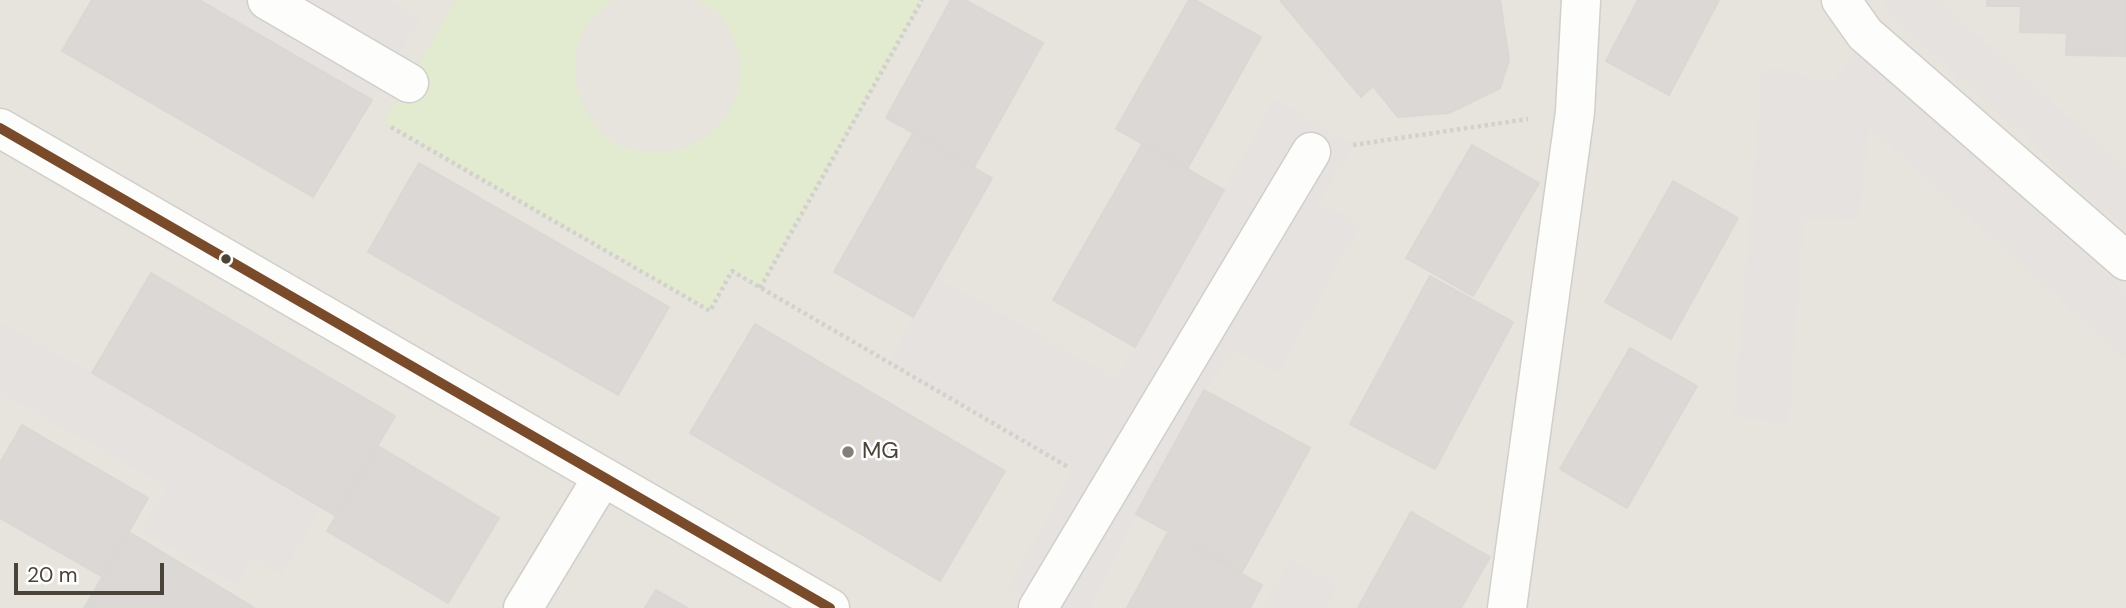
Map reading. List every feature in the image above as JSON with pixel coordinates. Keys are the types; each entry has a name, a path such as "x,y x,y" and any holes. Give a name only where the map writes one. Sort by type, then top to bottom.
{"street":[{"path":"267,0 409,83"},
{"path":"1507,608 1575,112 1581,0"},
{"path":"1841,0 1865,34 2126,261"},
{"path":"0,128 830,608"},
{"path":"1038,608 1311,152"},
{"path":"523,608 602,478"}],"path":[{"path":"761,288 922,0"},
{"path":"1311,152 1575,112"},
{"path":"384,123 710,311 732,271 1108,491"}],"shaded area":[{"path":"0,0 2126,0 2126,608 0,608"},
{"path":"199,0 387,0 419,18 372,100"},
{"path":"1889,0 1938,0 2126,169 2126,227 1883,8"},
{"path":"1857,52 2126,294 2126,358 1869,127 1858,221 1804,218 1788,424 1734,416 1763,65 1832,84"},
{"path":"1275,100 1353,143 1320,202 1360,225 1277,373 1234,350 1204,390 1136,514 1089,608 1046,608 1009,588 1073,470 889,362 936,277 1117,379"},
{"path":"0,322 322,503 282,574 252,556 236,585 142,531 167,487 0,392"},
{"path":"1290,560 1338,587 1326,608 1264,608"}],"green space":[{"path":"456,0 612,0 593,17 581,35 575,58 575,83 583,106 596,127 614,144 638,151 662,153 686,148 709,135 726,116 736,97 740,78 739,56 732,34 719,13 697,0 922,0 760,288 732,271 710,311 384,123"}],"building":[{"path":"92,0 199,0 372,100 313,197 62,51"},
{"path":"951,0 965,0 1043,43 974,167 886,118"},
{"path":"1189,0 1195,0 1261,37 1187,169 1116,129"},
{"path":"1280,0 1500,0 1509,60 1500,88 1449,113 1398,117 1373,86 1361,97"},
{"path":"1638,0 1719,0 1669,95 1606,61"},
{"path":"1987,0 2126,0 2126,56 2066,55 2067,33 2020,32 2021,6 1987,6"},
{"path":"913,133 992,178 913,317 834,272"},
{"path":"1143,143 1224,190 1135,347 1053,300"},
{"path":"1472,145 1539,183 1473,296 1406,258"},
{"path":"419,163 669,307 618,395 368,252"},
{"path":"1673,181 1738,218 1671,339 1605,302"},
{"path":"151,273 395,416 336,516 92,373"},
{"path":"1430,276 1513,322 1435,469 1350,424"},
{"name":"MG","path":"755,324 1005,471 940,581 690,433"},
{"path":"1630,348 1697,386 1627,508 1560,469"},
{"path":"1204,390 1310,448 1242,572 1136,514"},
{"path":"22,425 148,498 103,577 0,518 0,463"},
{"path":"378,446 499,518 448,603 327,531"},
{"path":"1411,512 1490,557 1461,608 1358,608"},
{"path":"129,532 253,607 253,608 84,608"},
{"path":"1167,534 1262,585 1250,608 1127,608"},
{"path":"656,590 688,608 645,608"}],"transit line":[{"path":"0,128 830,608"}],"place":[{"name":"MG","path":"848,452"}]}
